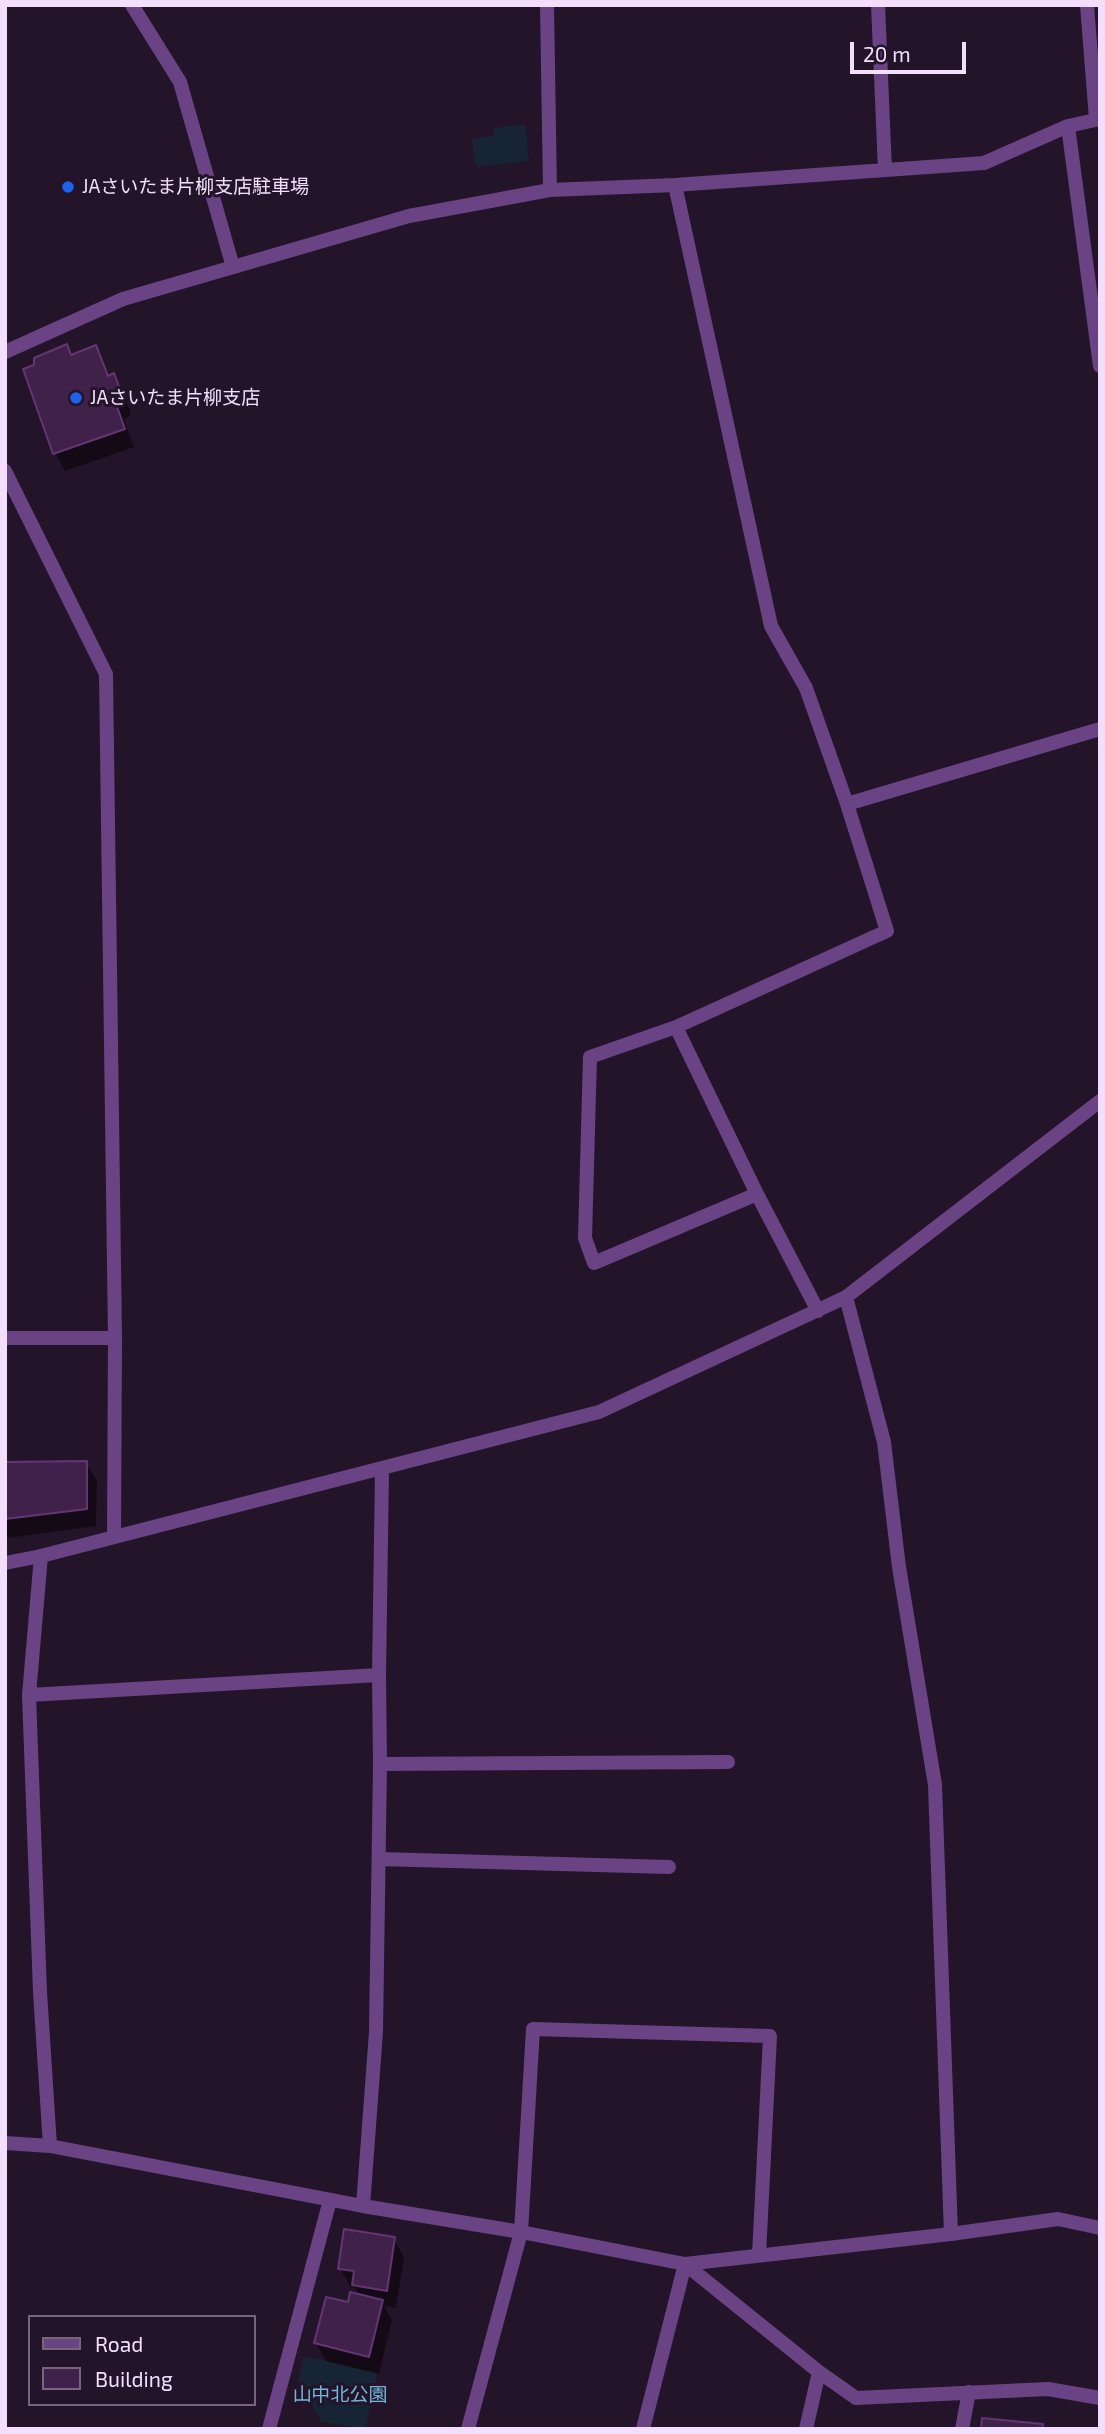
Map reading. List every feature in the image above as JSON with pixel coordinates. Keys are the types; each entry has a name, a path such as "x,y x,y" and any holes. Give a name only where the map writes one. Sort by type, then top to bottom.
{"street":[{"path":"132,5 180,82 233,267"},
{"path":"547,5 550,190"},
{"path":"878,5 885,170"},
{"path":"5,352 123,299 409,216 550,190 675,185 984,163 1068,126 1098,119 1087,5"},
{"path":"1068,126 1100,366"},
{"path":"675,185 771,626 806,688 847,804 887,931 676,1027 590,1057 585,1238 594,1263 757,1194"},
{"path":"5,471 106,674 115,1338 114,1537"},
{"path":"847,804 1100,729"},
{"path":"676,1027 757,1194 818,1311"},
{"path":"5,1563 599,1412 846,1297 1100,1101"},
{"path":"846,1297 884,1442 899,1567 935,1785 951,2234"},
{"path":"5,1338 115,1338"},
{"path":"363,2206 376,2032 382,1469"},
{"path":"41,1556 29,1695 40,1992 50,2146"},
{"path":"29,1695 379,1675"},
{"path":"380,1764 728,1762"},
{"path":"379,1859 669,1867"},
{"path":"468,2429 521,2232 533,2029 770,2036 758,2255"},
{"path":"5,2143 50,2146 685,2264 951,2234 1058,2218 1100,2228"},
{"path":"270,2429 330,2200"},
{"path":"685,2264 818,2372 856,2398 1048,2389 1100,2398"},
{"path":"643,2429 685,2264"},
{"path":"806,2429 818,2372"},
{"path":"962,2429 969,2392"}],"green space":[{"path":"525,124 529,161 476,167 472,139 494,135 494,128"},
{"name":"山中北公園","path":"304,2356 378,2373 365,2429 322,2422 298,2382"}],"building":[{"name":"JAさいたま片柳支店","path":"67,344 71,355 96,345 108,376 114,373 122,395 115,401 125,429 53,454 23,369 34,365 34,358"},
{"path":"87,1461 87,1509 5,1519 5,1462"},
{"path":"344,2229 395,2237 387,2291 352,2285 354,2271 338,2269"},
{"path":"350,2292 383,2300 369,2357 314,2343 326,2297 348,2302"},
{"path":"982,2418 1043,2424 1042,2429 981,2429"}],"place":[{"name":"JAさいたま片柳支店駐車場","path":"68,187"},
{"name":"JAさいたま片柳支店","path":"76,398"}]}
